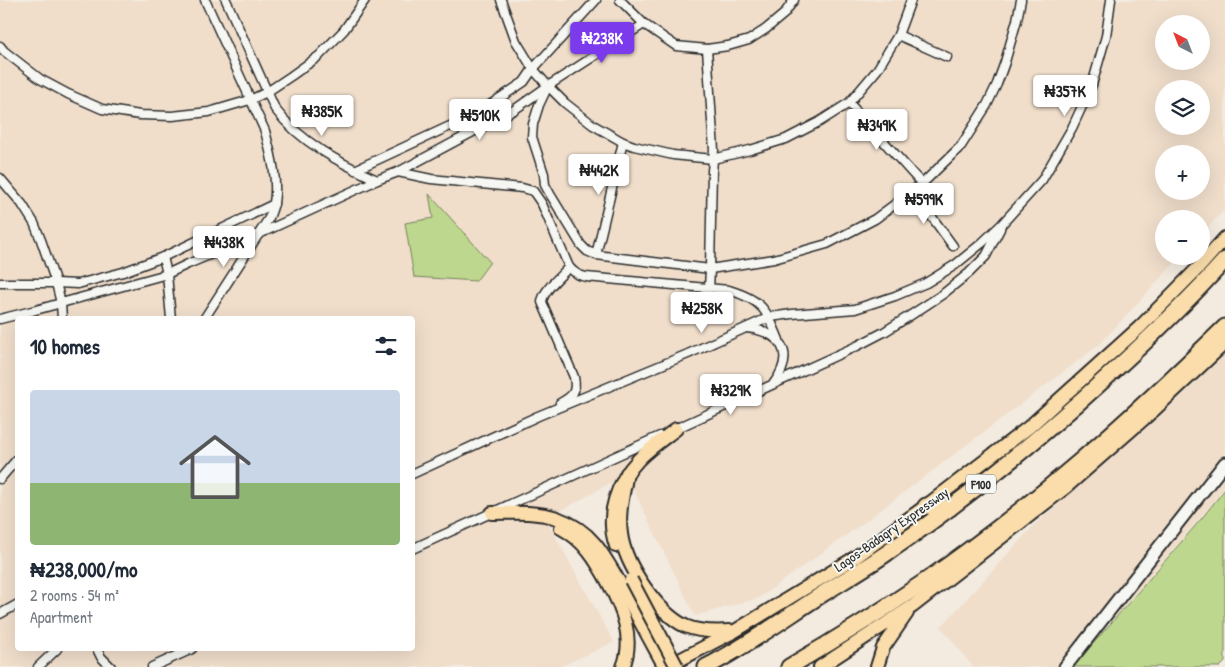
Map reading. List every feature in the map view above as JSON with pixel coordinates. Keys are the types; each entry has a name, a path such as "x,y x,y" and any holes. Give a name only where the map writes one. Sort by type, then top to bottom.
{"highway":[{"name":"Lagos-Badagry Expressway","path":"706,667 895,548 950,508 1042,436 1148,339 1225,260"},
{"path":"790,667 925,581 1020,510 1073,468 1127,421 1225,327"},
{"path":"926,506 950,508"}],"main road":[{"name":"Lagos-Badagry Expressway","path":"665,667 735,631 856,557 926,506 1029,427 1140,328 1225,238"},
{"path":"820,667 913,606 1066,488 1155,409 1225,342"},
{"path":"665,667 626,583 611,524 614,501 627,473 641,458 676,429"},
{"path":"1065,667 1225,462"},
{"path":"627,473 621,504 621,536 631,564 648,592 676,621 687,626 707,631 735,631"},
{"path":"492,513 540,514 558,518 587,535 626,583 677,667"},
{"path":"540,514 572,534 588,549 614,592 623,614 628,640 623,667"},
{"path":"877,667 879,657 888,640 913,606"}],"street":[{"path":"205,0 265,131 270,149 275,189 274,204 269,218 209,316"},
{"path":"226,0 274,109 281,118 322,151 377,180"},
{"path":"0,46 40,79 102,109 140,116 172,116 209,112 250,100 267,92 319,56 344,30 365,0"},
{"path":"501,0 516,41 533,69 565,103 623,142 672,155 713,159 786,139 820,122 849,103 877,70 898,35 911,0"},
{"path":"355,170 476,114 524,82 533,69 596,0"},
{"path":"620,0 644,24 676,46 707,49 749,40 784,14 794,0"},
{"path":"548,86 539,104 532,137 544,174 545,185 581,245 587,251 596,255 710,269 774,259 827,244 875,219 922,184 961,146 987,104 1005,62 1017,20 1020,0"},
{"path":"415,473 538,416 688,354 770,317 855,309 926,283 955,266 1002,225 1042,180 1072,128 1092,85 1106,36 1111,0"},
{"path":"0,319 167,274 398,172 514,110 644,24"},
{"path":"898,35 947,57"},
{"path":"707,49 714,150 709,289"},
{"path":"849,103 922,184"},
{"path":"596,255 623,142"},
{"path":"398,172 431,179 522,188 533,191 542,204 569,267 579,275 729,290 751,299 770,317 783,351 783,367 772,384"},
{"path":"0,178 22,204 34,223 56,283 62,316"},
{"path":"913,191 953,246"},
{"path":"0,283 78,284 124,272 163,257 274,204"},
{"path":"415,548 884,332 943,294 970,273 986,256 1002,225"},
{"path":"163,257 167,274 170,316"},
{"path":"538,416 571,396 576,386 574,377 542,302 545,292 569,267"},
{"path":"745,328 757,329 779,340"},
{"path":"0,479 15,462"},
{"path":"0,614 15,606"},
{"path":"38,667 55,651"},
{"path":"98,651 111,667"},
{"path":"152,667 188,651"}],"shaded area":[{"path":"0,0 1225,0 1225,209 1210,225 1210,210 1155,210 1155,265 1173,265 1099,345 862,524 759,598 695,616 633,489 612,482 564,509 548,523 614,642 560,667 0,667"},
{"path":"1225,353 1225,487 1201,517 1072,667 973,667 941,627 1035,524 1173,404"}],"green space":[{"path":"429,194 490,262 476,281 414,277 405,223 433,218"},
{"path":"1225,489 1225,662 1220,667 1073,667 1202,518"}]}
